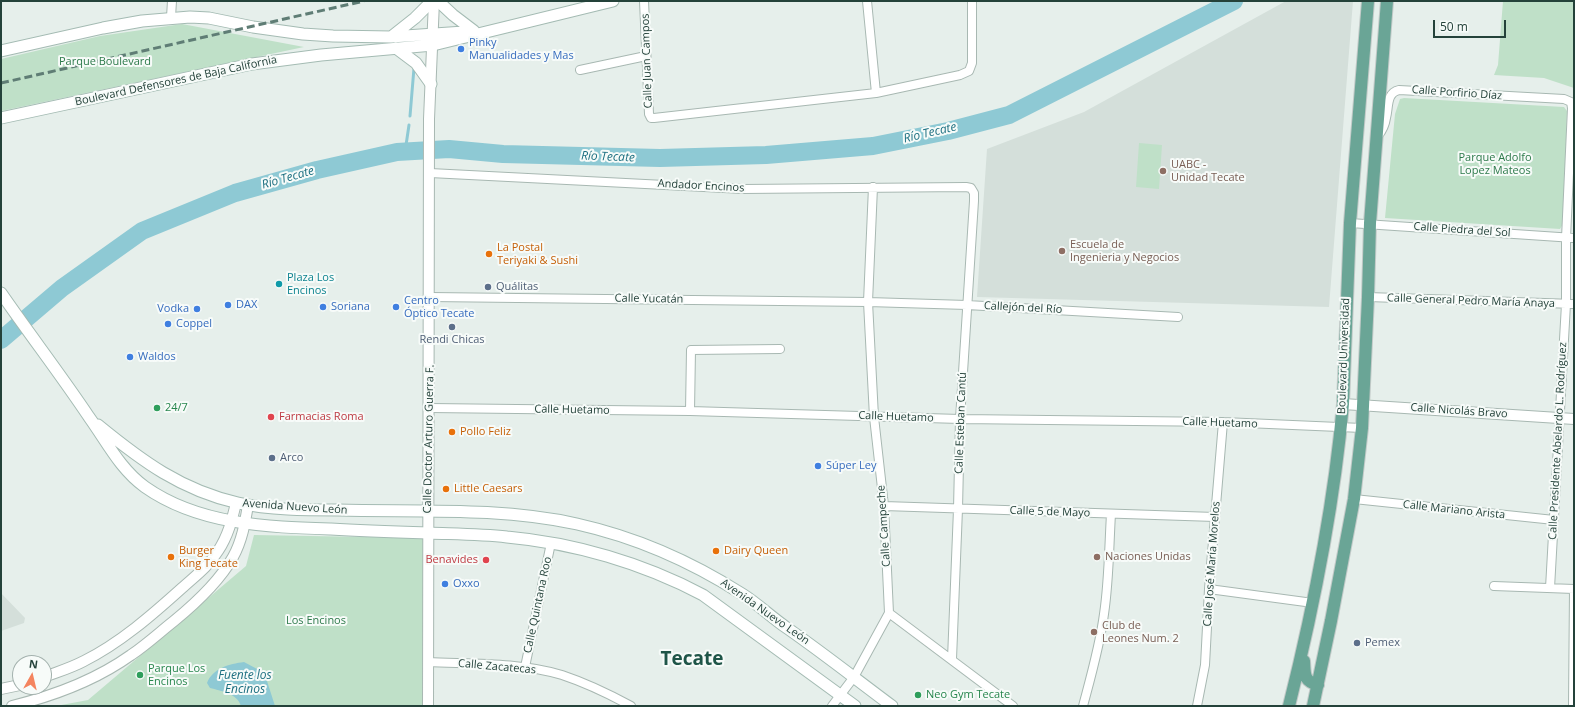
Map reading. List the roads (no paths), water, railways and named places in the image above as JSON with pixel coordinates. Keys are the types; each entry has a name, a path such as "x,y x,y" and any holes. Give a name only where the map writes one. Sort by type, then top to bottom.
{"main road":[{"path":"391,37 433,1"},
{"path":"438,1 474,31"},
{"name":"Boulevard Defensores de Baja California","path":"1,51 103,28 171,17 190,16 303,34 433,40 463,38 493,29 613,1"},
{"name":"Boulevard Universidad","path":"1289,706 1313,603 1330,512 1341,428 1350,223 1368,1"},
{"name":"Boulevard Universidad","path":"1313,706 1354,499 1362,428 1370,223 1387,1"},
{"name":"Boulevard Defensores de Baja California","path":"1,118 252,64 282,59 396,48 474,31 493,29"},
{"path":"396,48 416,63 431,84"},
{"path":"4,298 90,418"},
{"name":"Avenida Nuevo León","path":"90,418 133,454 159,472 199,490 236,503 306,510 517,515 552,519 608,532 636,542 664,553 713,576 744,595 892,706"},
{"name":"Avenida Nuevo León","path":"90,418 116,458 144,486 165,500 232,522 308,528 508,537 580,549 616,559 679,582 703,595 728,612 855,706"},
{"path":"1304,645 1305,674 1310,683 1318,685"}],"street":[{"path":"171,17 172,1"},
{"name":"Calle Doctor Arturo Guerra F.","path":"428,706 428,512 430,408 429,119 433,40 433,1"},
{"name":"Calle Juan Campos","path":"644,1 649,114 651,118 876,93"},
{"path":"867,1 876,93 960,75 969,71 972,63 972,1"},
{"path":"580,70 646,56"},
{"name":"Calle Porfirio Díaz","path":"1376,139 1385,124 1389,98 1391,94 1399,90 1564,100 1571,102"},
{"name":"Calle Presidente Abelardo L. Rodríguez","path":"1550,588 1559,418 1570,304 1571,102"},
{"name":"Andador Encinos","path":"430,173 743,189 873,187 971,188"},
{"name":"Calle Campeche","path":"873,187 868,302 874,417 884,506 889,613"},
{"name":"Calle Esteban Cantú","path":"952,659 960,419 966,305 974,201 974,193 971,188"},
{"name":"Calle Piedra del Sol","path":"1350,223 1370,223 1570,238"},
{"name":"Calle Yucatán","path":"430,297 868,302"},
{"name":"Calle General Pedro María Anaya","path":"1368,297 1570,304"},
{"name":"Callejón del Río","path":"868,302 966,305 1178,317"},
{"path":"690,412 691,350 780,349"},
{"name":"Calle Nicolás Bravo","path":"1343,404 1574,419"},
{"name":"Calle Huetamo","path":"430,408 690,412 960,419 1223,422 1362,428"},
{"name":"Calle José María Morelos","path":"1197,706 1204,664 1223,422"},
{"name":"Calle Mariano Arista","path":"1354,499 1554,520"},
{"path":"52,674 83,661 105,649 162,607 207,565 218,552 232,522 236,503"},
{"path":"12,706 57,692 87,680 131,656 189,609 218,579 234,555 245,524 248,505"},
{"name":"Calle 5 de Mayo","path":"884,506 1215,517"},
{"path":"1083,706 1093,670 1104,615 1111,514"},
{"name":"Calle Quintana Roo","path":"524,667 551,543"},
{"path":"1494,586 1574,589 1573,706"},
{"path":"1209,589 1313,603"},
{"path":"832,706 854,677 889,613 1013,706"},
{"name":"Calle Zacatecas","path":"428,662 524,667 561,675 599,689 631,706"},
{"path":"1,689 12,687"}],"water":[{"name":"Fuente los Encinos","path":"244,662 259,670 267,681 275,706 241,706 232,695 210,688 207,683 217,670 233,664"}],"waterway":[{"name":"Río Tecate","path":"1,340 62,288 142,231 235,193 317,170 397,152 449,149 503,154 660,158 766,155 873,146 948,131 1009,115 1234,1"},
{"path":"410,116 414,68"},
{"path":"405,152 409,125"}],"railway":[{"path":"1,83 364,1"}],"place":[{"name":"Pinky Manualidades y Mas","path":"461,49"},
{"name":"UABC - Unidad Tecate","path":"1163,171"},
{"name":"Escuela de Ingenieria y Negocios","path":"1062,251"},
{"name":"La Postal Teriyaki & Sushi","path":"489,254"},
{"name":"Plaza Los Encinos","path":"279,284"},
{"name":"Quálitas","path":"488,287"},
{"name":"DAX","path":"228,305"},
{"name":"Soriana","path":"323,307"},
{"name":"Centro Óptico Tecate","path":"396,307"},
{"name":"Vodka","path":"197,309"},
{"name":"Coppel","path":"168,324"},
{"name":"Rendi Chicas","path":"452,327"},
{"name":"Waldos","path":"130,357"},
{"name":"24/7","path":"157,408"},
{"name":"Farmacias Roma","path":"271,417"},
{"name":"Pollo Feliz","path":"452,432"},
{"name":"Arco","path":"272,458"},
{"name":"Súper Ley","path":"818,466"},
{"name":"Little Caesars","path":"446,489"},
{"name":"Dairy Queen","path":"716,551"},
{"name":"Burger King Tecate","path":"171,557"},
{"name":"Naciones Unidas","path":"1097,557"},
{"name":"Benavides","path":"486,560"},
{"name":"Oxxo","path":"445,584"},
{"name":"Club de Leones Num. 2","path":"1094,632"},
{"name":"Pemex","path":"1357,643"},
{"name":"Parque Los Encinos","path":"140,675"},
{"name":"Neo Gym Tecate","path":"918,695"}],"district":[{"name":"Tecate","path":"692,660"}],"park label":[{"name":"Parque Boulevard","path":"105,62"},
{"name":"Parque Adolfo Lopez Mateos","path":"1495,164"},
{"name":"Los Encinos","path":"316,621"}]}
